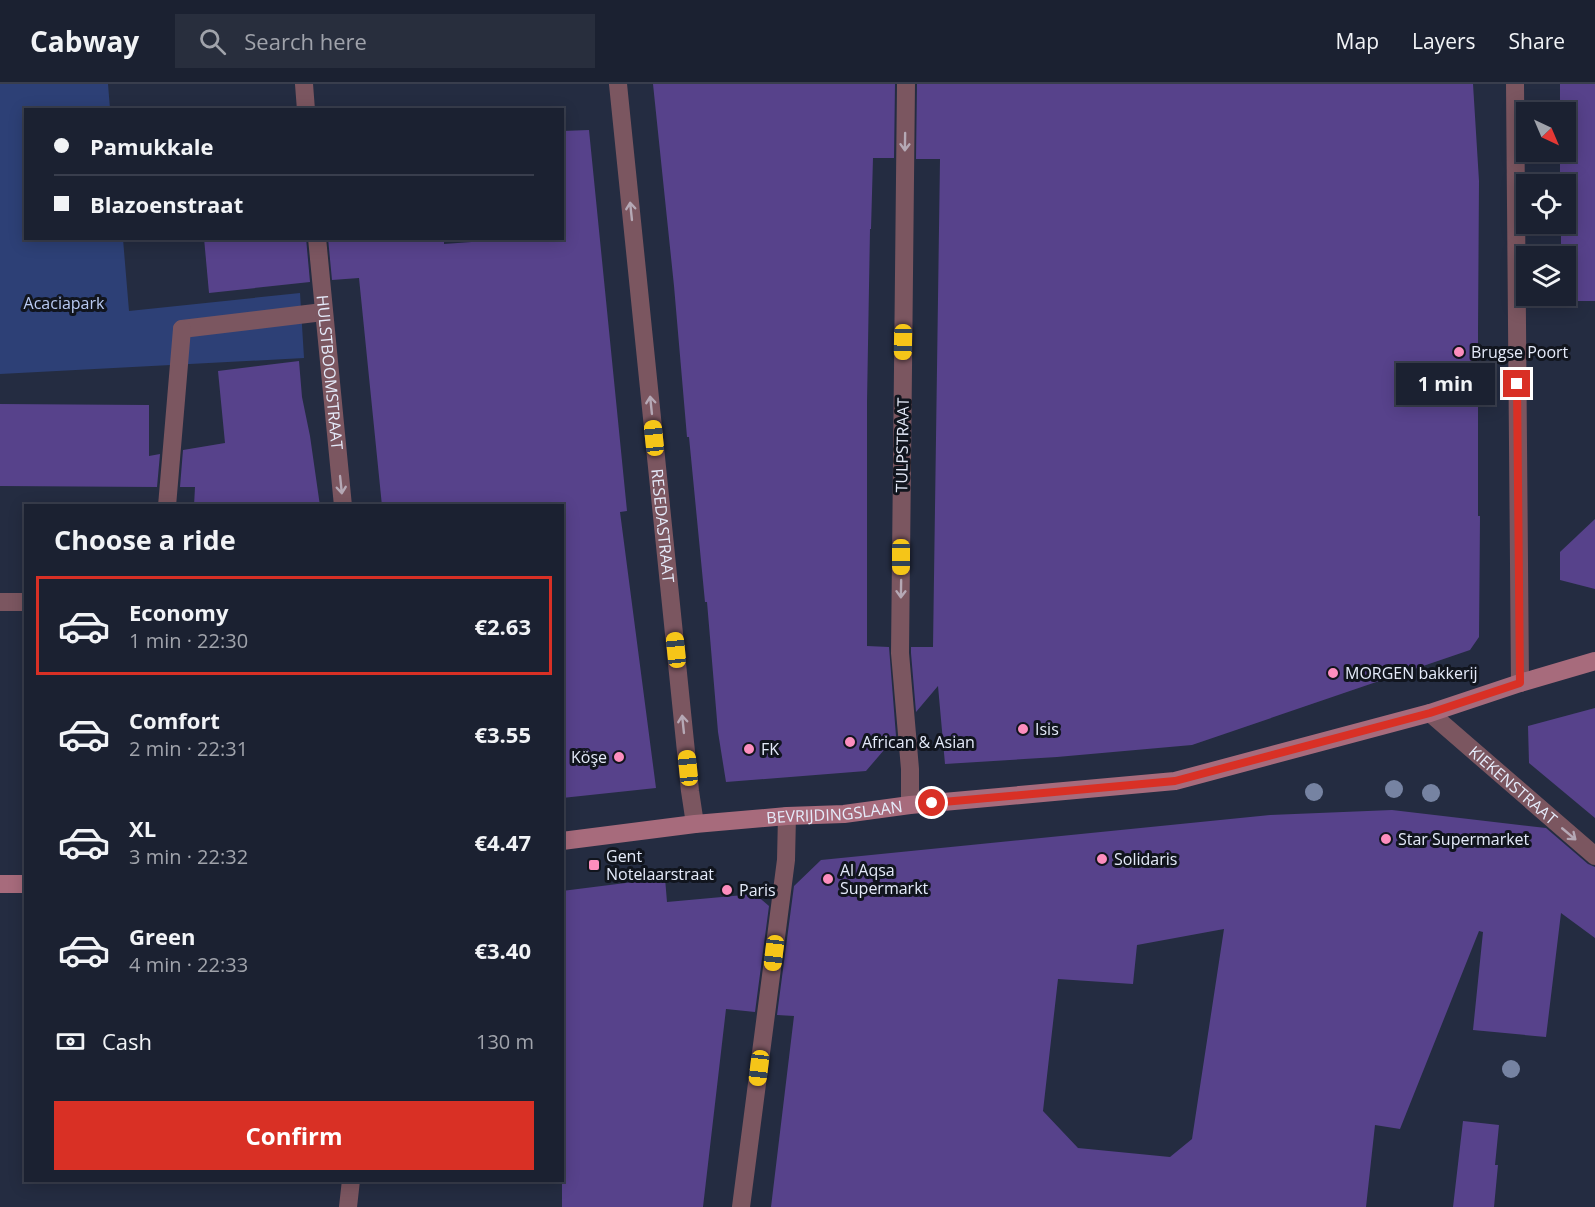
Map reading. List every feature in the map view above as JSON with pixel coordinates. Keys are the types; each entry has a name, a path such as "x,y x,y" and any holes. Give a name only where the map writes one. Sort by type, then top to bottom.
{"street":[{"path":"304,84 306,108"},
{"name":"RESEDASTRAAT","path":"618,84 695,824"},
{"name":"TULPSTRAAT","path":"906,84 900,653 910,769 910,805"},
{"path":"1515,84 1520,683"},
{"name":"HULSTBOOMSTRAAT","path":"317,240 343,504"},
{"path":"167,504 182,329 323,312"},
{"path":"0,602 24,602"},
{"name":"BEVRIJDINGSLAAN","path":"564,841 695,824 787,816 844,814 910,805 1175,781 1430,713 1595,661"},
{"name":"KIEKENSTRAAT","path":"1430,713 1595,856"},
{"path":"741,1207 786,860 787,816"},
{"path":"0,884 24,884"},
{"path":"348,1207 351,1182"}],"green space":[{"name":"Acaciapark","path":"0,84 108,84 110,108 24,108 24,240 123,240 129,311 300,293 304,358 0,374"}],"building":[{"path":"653,84 895,84 894,158 873,158 867,403 867,646 889,647 896,736 866,771 726,782 718,732 707,602 705,602 689,437 687,437"},
{"path":"917,84 1473,84 1479,181 1478,516 1480,516 1479,637 1470,650 1192,745 945,764 938,686 916,712 911,653 911,647 933,647 940,159 916,159"},
{"path":"1560,84 1595,84 1595,301 1576,301 1576,246 1561,246 1561,234 1576,234 1576,174 1560,174 1560,162 1576,162 1576,102 1560,102"},
{"path":"589,130 627,511 620,512 656,788 564,798 564,504 562,502 549,504 382,504 359,278 332,280 328,240 444,240 444,244 501,240 564,240 564,131"},
{"path":"204,240 306,240 310,282 209,293"},
{"path":"299,361 302,397 320,504 194,504 195,487 180,487 183,450 225,443 218,371"},
{"path":"0,404 149,405 149,456 160,454 157,487 0,486"},
{"path":"1595,519 1595,589 1560,580 1560,552"},
{"path":"1595,708 1595,818 1529,763 1528,726"},
{"path":"1392,810 1546,828 1588,864 1595,867 1595,938 1561,913 1546,1037 1473,1030 1483,932 1479,931 1400,1129 1375,1125 1366,1207 771,1207 794,1016 777,1015 794,886 821,860 1270,815","holes":["1224,929 1192,1139 1170,1157 1078,1148 1043,1111 1058,979 1133,984 1137,945"]},
{"path":"665,878 667,902 755,894 769,906 755,1012 726,1009 703,1207 562,1207 562,1182 564,1182 564,891"},
{"path":"1463,1121 1499,1125 1494,1207 1453,1207"}],"place":[{"name":"Brugse Poort","path":"1459,352"},
{"name":"MORGEN bakkerij","path":"1333,673"},
{"name":"Isis","path":"1023,729"},
{"name":"African & Asian","path":"850,742"},
{"name":"FK","path":"749,749"},
{"name":"Köşe","path":"619,757"},
{"name":"Star Supermarket","path":"1386,839"},
{"name":"Solidaris","path":"1102,859"},
{"name":"Gent Notelaarstraat","path":"594,865"},
{"name":"Al Aqsa Supermarkt","path":"828,879"},
{"name":"Paris","path":"727,890"}],"route":[{"path":"932,803 1175,781 1430,713 1520,683 1517,384"}]}
